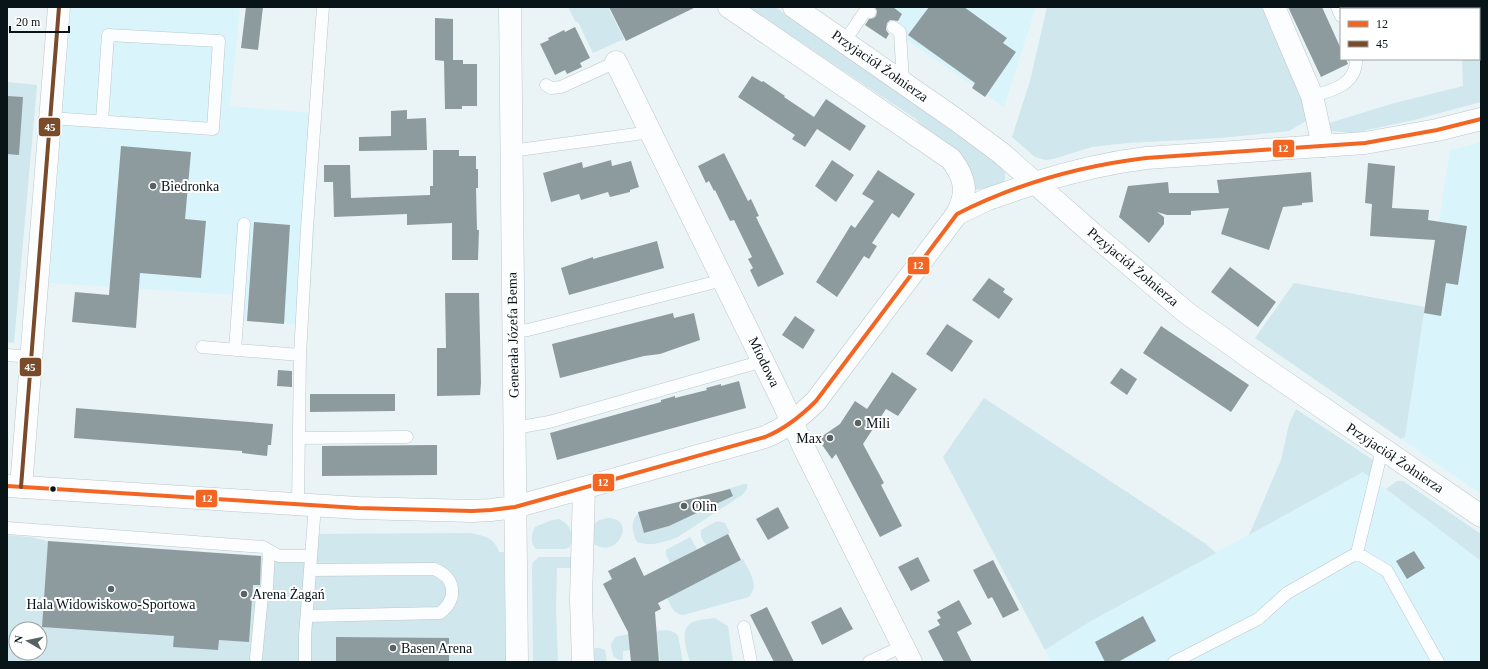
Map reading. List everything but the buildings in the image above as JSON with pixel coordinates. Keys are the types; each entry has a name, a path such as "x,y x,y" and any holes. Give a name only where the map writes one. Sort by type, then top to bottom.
{"street":[{"path":"59,7 31,357 14,487 358,508 472,511 515,507 776,433 804,413 816,401 957,214 962,203 964,185 959,169 951,159 729,7"},
{"name":"Generała Józefa Bema","path":"510,7 517,662"},
{"name":"Przyjaciół Żołnierza","path":"794,7 964,125 1001,153 1093,234 1187,313 1382,450 1481,516"},
{"path":"1274,7 1312,96 1323,146"},
{"name":"Miodowa","path":"616,62 806,452 907,654"},
{"path":"957,214 988,198 1034,182 1112,162 1365,143 1437,130 1481,119"},
{"path":"583,662 581,600 584,488"}],"lane":[{"path":"305,662 311,556 299,438 300,355 307,228 323,7"},
{"path":"844,42 866,10 870,12"},
{"path":"893,28 900,32 904,83"},
{"path":"50,118 213,128 219,41 108,35 102,120"},
{"path":"1312,96 1342,86 1352,75 1356,60"},
{"path":"546,85 552,88 560,87 616,62"},
{"path":"511,151 651,132"},
{"path":"235,350 244,224"},
{"path":"513,331 528,330 723,280"},
{"path":"202,347 300,355"},
{"path":"7,355 31,357"},
{"path":"514,428 549,422 763,361"},
{"path":"299,438 407,437"},
{"path":"1174,662 1258,619 1287,593 1357,553 1382,450"},
{"path":"7,528 263,547 279,556 311,556"},
{"path":"256,658 262,596 267,588 269,551"},
{"path":"1357,553 1387,571 1438,662"},
{"path":"307,616 440,613 446,608 452,593 448,578 441,572 434,569 310,570"},
{"path":"744,627 751,662"},
{"path":"869,662 907,654"}],"shaded area":[{"path":"71,7 240,7 230,106 310,113 303,225 315,225 308,325 237,320 238,295 49,283"},
{"path":"568,7 612,7 609,9 624,39 593,53 578,22 575,21"},
{"path":"747,7 775,7 853,60 994,161 1005,172 1005,180 998,185 985,189 971,190 916,119"},
{"path":"858,7 1035,7 1035,10 1004,107"},
{"path":"1047,7 1266,7 1308,115 1306,121 1289,131 1221,138 1127,143 1092,147 1053,159 1046,160 1035,157 1012,137 1030,81"},
{"path":"1481,7 1481,102 1414,120 1353,133 1331,131 1323,125 1391,104 1463,86 1462,60 1480,60 1480,8 1448,8"},
{"path":"7,82 37,85 14,343 7,342"},
{"path":"1481,142 1481,494 1401,439 1405,437 1450,150"},
{"path":"1294,283 1425,307 1405,437 1401,439 1255,338"},
{"path":"984,398 1206,544 1216,553 1091,621 1045,650 943,457"},
{"path":"1296,409 1379,464 1383,468 1382,476 1378,483 1363,472 1249,535 1281,460 1289,424"},
{"path":"1363,472 1481,561 1481,662 1051,662 1045,650 1091,621"},
{"path":"1397,481 1403,481 1481,534 1481,561 1386,489"},
{"path":"747,484 747,487 746,491 742,495 678,537 653,544 637,542 633,529 633,521 637,514 641,511 640,517 644,533 669,526 726,499 724,490"},
{"path":"608,518 617,520 622,525 623,531 616,544 609,547 600,547 591,542 593,525 599,520"},
{"path":"559,519 569,527 572,538 570,547 565,549 536,549 532,538 535,527 552,520"},
{"path":"717,521 725,523 730,533 706,545 701,537 701,530"},
{"name":"Arena Żagań","path":"469,533 488,538 495,543 499,552 504,552 506,662 7,662 7,535 30,537 47,541 310,559 312,534"},
{"path":"690,537 697,549 670,563 666,555 666,550"},
{"path":"539,557 576,557 573,568 557,568 556,609 558,662 533,662 532,566 533,562"},
{"path":"743,559 754,583 754,587 749,597 683,615 677,613 673,609 667,598"},
{"path":"715,618 728,626 733,662 690,662 685,640 688,625 693,622"},
{"path":"657,631 671,631 678,636 683,662 660,662"},
{"path":"628,634 630,650 623,651 623,660 619,660 613,656 611,644 615,637"},
{"path":"596,648 605,650 607,662 591,662 593,649"}],"transit line":[{"name":"45","path":"21,487 59,7"},
{"name":"12","path":"7,486 358,508 472,511 515,507 765,437 786,426 799,417 816,401 957,214 979,203 1025,185 1073,171 1121,161 1365,143 1437,130 1481,119"}],"place":[{"name":"Biedronka","path":"153,186"},
{"name":"Mili","path":"858,423"},
{"name":"Max","path":"830,438"},
{"name":"Olin","path":"684,506"},
{"name":"Hala Widowiskowo-Sportowa","path":"111,589"},
{"name":"Arena Żagań","path":"244,594"},
{"name":"Basen Arena","path":"393,648"}]}
